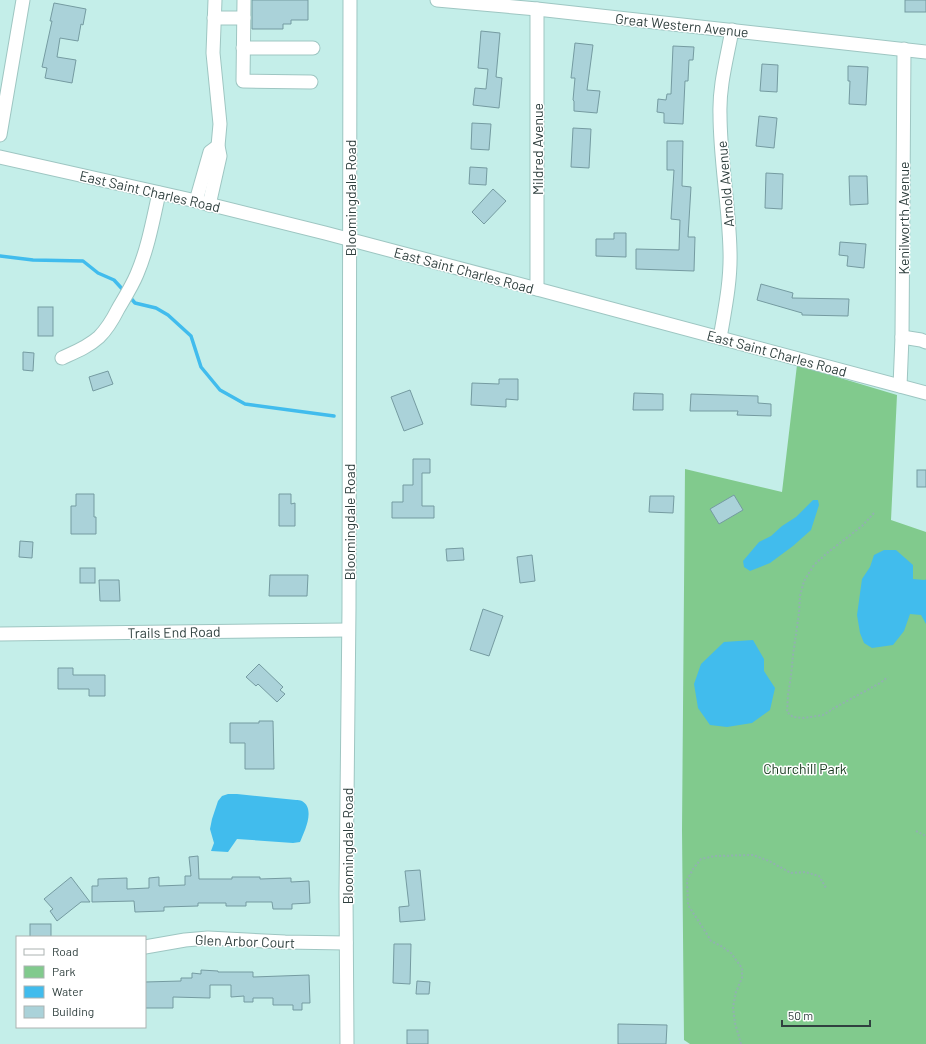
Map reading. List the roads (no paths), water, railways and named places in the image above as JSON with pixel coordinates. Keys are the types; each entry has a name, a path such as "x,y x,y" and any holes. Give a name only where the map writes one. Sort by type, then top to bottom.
{"street":[{"path":"0,135 23,0"},
{"path":"209,205 220,156 218,146 220,124 213,53 215,0"},
{"path":"244,0 243,81 311,82"},
{"name":"Bloomingdale Road","path":"347,1044 346,943 350,0"},
{"name":"Great Western Avenue","path":"437,0 537,9 926,52"},
{"name":"Mildred Avenue","path":"537,9 537,288"},
{"path":"214,18 244,18"},
{"name":"Arnold Avenue","path":"720,338 729,279 730,250 720,114 723,77 732,30"},
{"path":"243,48 313,48"},
{"name":"Kenilworth Avenue","path":"900,386 902,337 904,49"},
{"path":"196,202 210,152 218,146"},
{"name":"East Saint Charles Road","path":"0,157 159,193 350,240 537,288 926,393"},
{"path":"62,358 90,345 100,336 110,323 138,272 159,193"},
{"path":"902,337 926,342"},
{"name":"Trails End Road","path":"0,634 348,630"},
{"name":"Glen Arbor Court","path":"146,947 185,940 208,938 300,943 346,943"}],"water":[{"path":"813,500 818,500 819,505 811,530 770,563 750,571 744,567 743,561 759,542 771,536 782,526 796,517"},
{"path":"884,550 896,550 913,565 913,579 926,579 926,624 921,615 910,614 904,631 893,645 872,648 864,643 860,633 857,615 862,579 870,567 874,555"},
{"path":"753,640 764,659 764,671 775,688 770,710 752,723 727,727 710,725 698,708 694,684 701,664 724,642"},
{"path":"228,794 302,801 308,809 309,815 300,842 293,843 237,839 228,852 211,851 214,843 210,829 212,819 218,801 222,796"}],"waterway":[{"path":"0,256 33,260 83,261 98,273 114,280 125,292"},
{"path":"129,296 135,303 156,308 168,315 191,336 201,367 220,390 245,404 334,416"}],"park label":[{"name":"Churchill Park","path":"805,768"}]}
